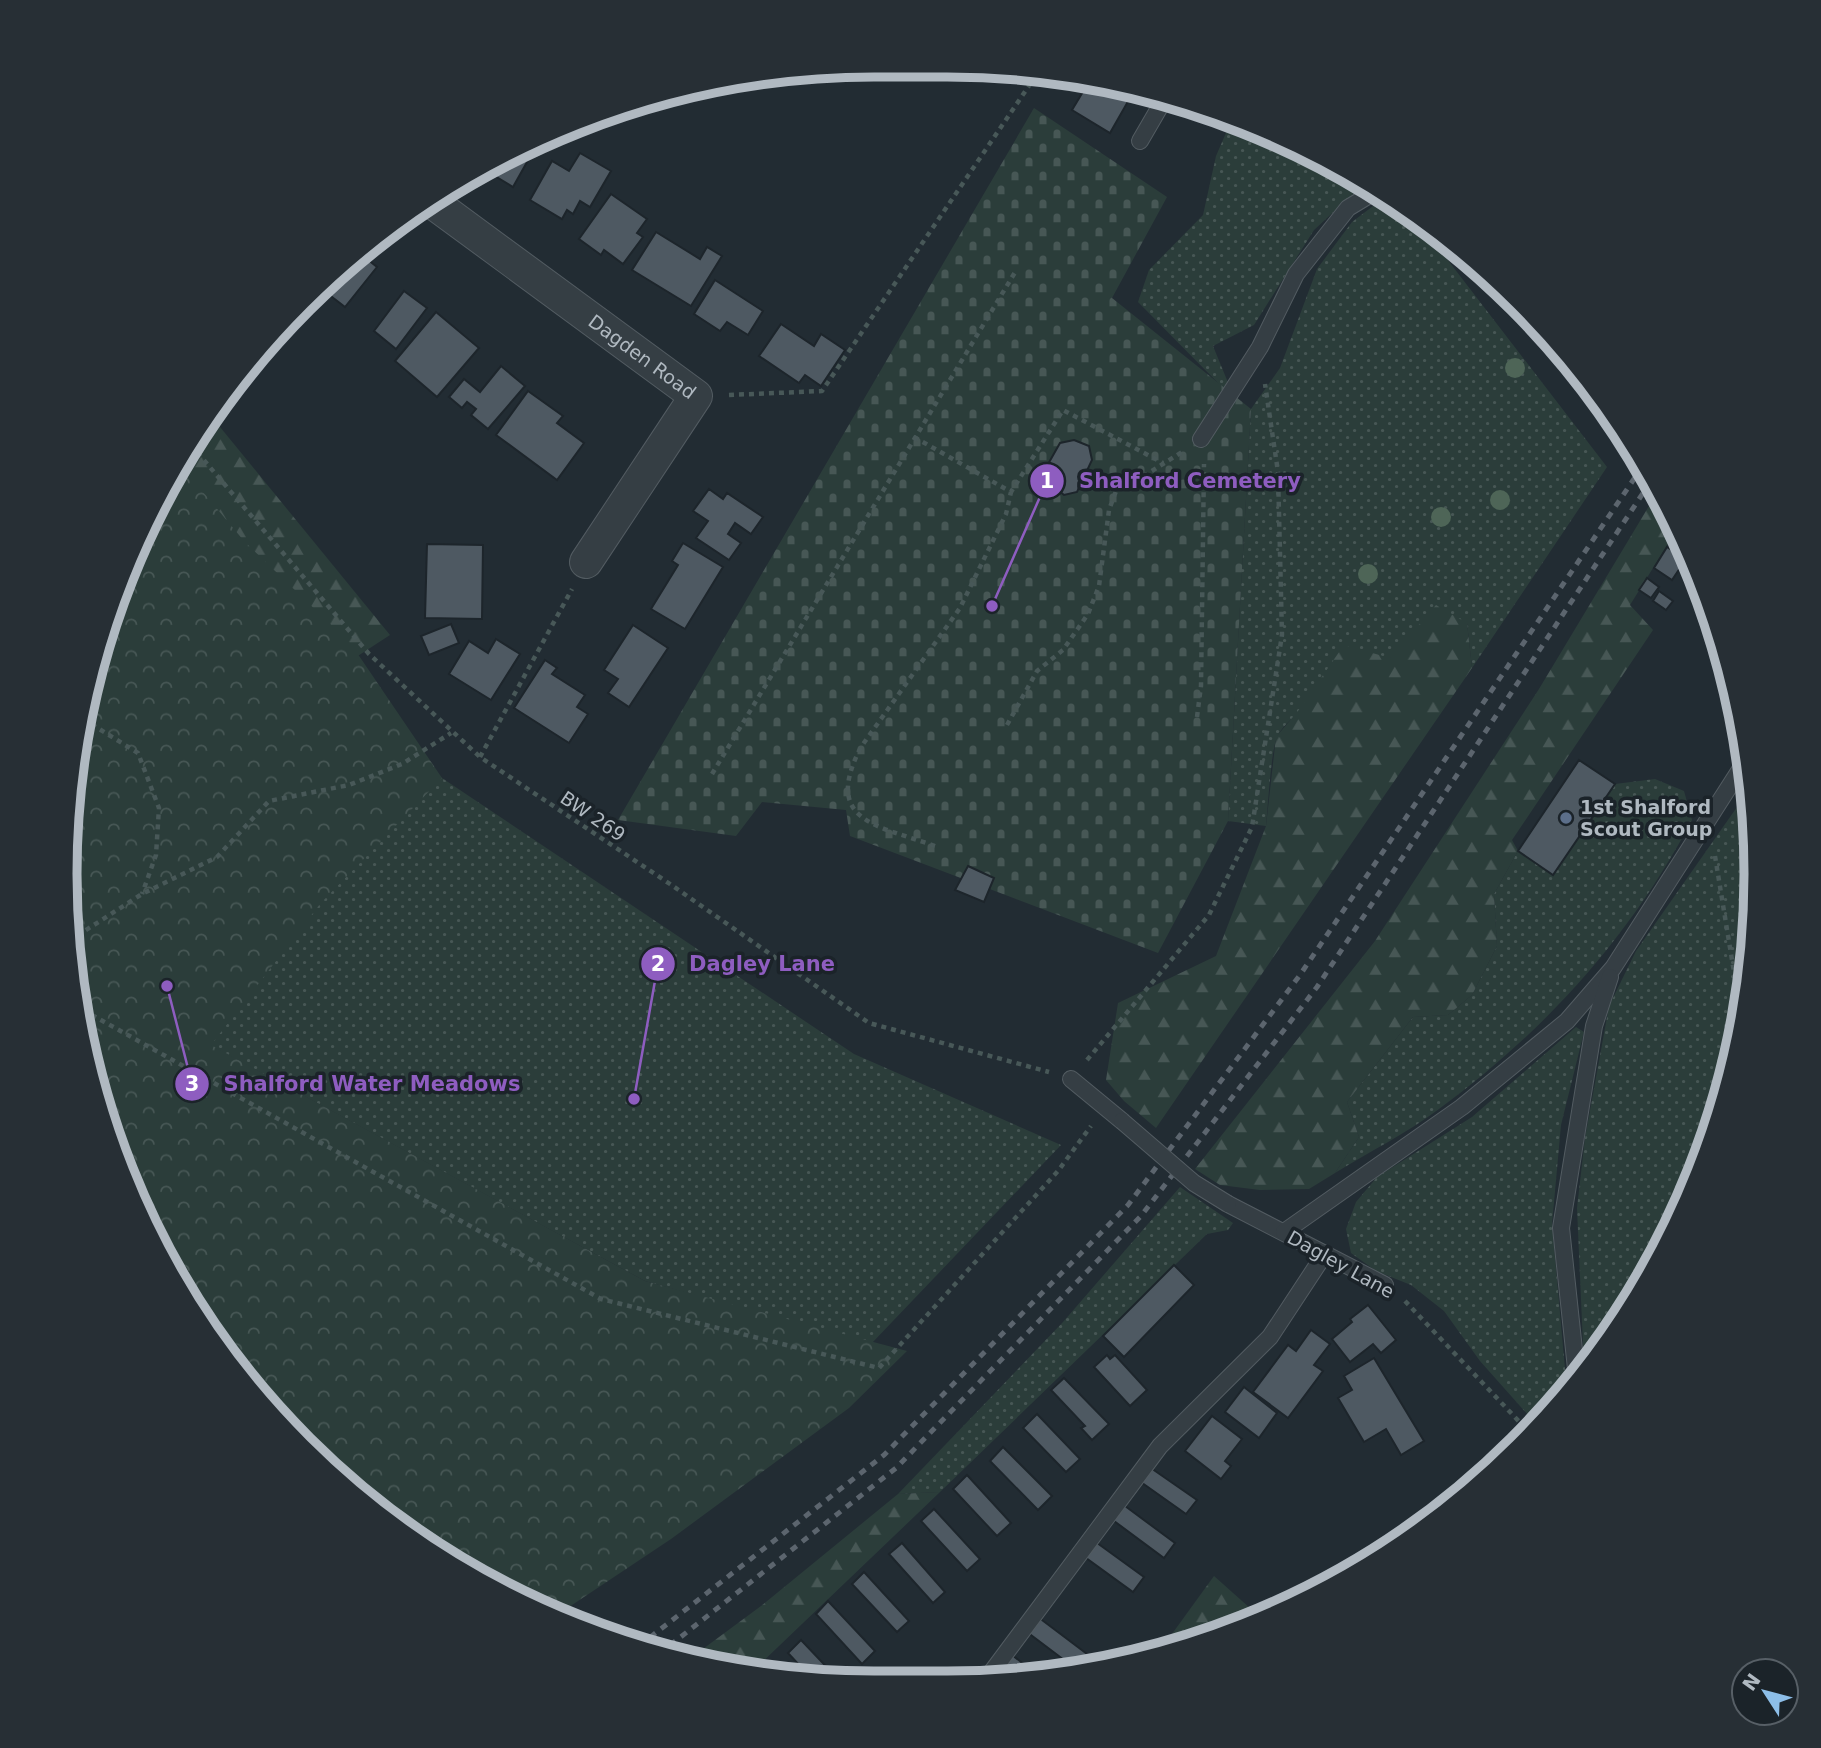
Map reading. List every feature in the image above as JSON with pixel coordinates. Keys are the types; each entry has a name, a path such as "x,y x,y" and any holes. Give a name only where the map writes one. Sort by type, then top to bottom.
{"street":[{"name":"Dagden Road","path":"438,207 696,396 586,562"}],"lane":[{"path":"1140,141 1160,106"},
{"path":"1201,439 1260,347 1296,274 1348,208 1367,197"},
{"path":"1284,1232 1462,1107 1567,1021 1613,968 1737,773"},
{"path":"1575,1363 1561,1228 1594,1026 1613,968"},
{"name":"Dagley Lane","path":"1071,1079 1106,1105 1194,1183 1228,1204 1385,1285"},
{"path":"994,1669 1160,1446 1270,1337 1324,1255"}],"path":[{"path":"696,396 822,391 1031,82"},
{"path":"712,774 1017,269"},
{"path":"1071,1079 1209,915 1252,827 1282,635 1278,472 1260,347"},
{"path":"935,846 859,817 848,800 848,771 861,747 937,644 960,608 1006,514 1011,492 1063,411 1163,463"},
{"path":"915,437 1011,492"},
{"path":"1007,725 1037,671 1063,650 1088,614 1099,586 1109,509 1119,483 1139,479 1201,439 1205,470 1201,686 1197,718"},
{"name":"BW 269","path":"198,453 369,654 480,757 670,884 869,1023 1071,1079"},
{"path":"480,757 586,562"},
{"path":"91,724 138,753 159,808 156,855 142,894"},
{"path":"80,934 142,894 217,857 270,801 349,785 402,764 452,733"},
{"path":"1708,817 1736,985"},
{"path":"90,1014 601,1299 879,1368 1058,1171 1106,1105"},
{"name":"Dagley Lane","path":"1385,1285 1414,1309 1523,1425"}],"green space":[{"path":"1034,108 1167,197 1112,298 1251,409 1228,821 1158,953 850,836 846,810 762,802 736,836 618,820"},
{"path":"1228,129 1300,159 1357,191 1314,230 1254,325 1213,346 1229,385 1225,390 1138,302 1149,270 1203,215 1216,156"},
{"path":"1377,203 1437,246 1607,467 1472,668 1467,623 1393,657 1337,687 1292,719 1278,735 1272,764 1266,826 1228,821 1251,409 1280,368 1317,269 1352,222"},
{"path":"217,423 390,635 310,687 180,482"},
{"path":"186,472 244,541 351,644 442,778 320,904 211,1045 645,1281 907,1351 849,1408 671,1539 566,1609 521,1589 475,1564 431,1537 389,1506 310,1438 242,1359 211,1317 159,1227 119,1130 92,1029 84,978 77,874 84,770 104,668 138,569 159,521"},
{"path":"1651,502 1670,540 1630,605 1653,630 1512,840 1518,851 1494,894 1497,946 1472,995 1448,1015 1413,1017 1347,1102 1359,1137 1335,1173 1309,1189 1260,1190 1220,1185 1195,1169 1375,941 1539,689"},
{"path":"1436,605 1467,623 1472,668 1156,1128 1124,1101 1106,1080 1118,1003 1216,956 1266,826 1276,737 1298,711 1344,645 1390,658"},
{"path":"119,619 415,755 442,778 854,1054 1061,1145 871,1344 645,1281 210,1045 80,938 77,887 225,756 117,625"},
{"path":"1655,779 1684,791 1692,820 1668,863 1613,942 1549,1014 1478,1079 1414,1126 1335,1173 1359,1137 1347,1102 1413,1017 1448,1015 1472,995 1497,946 1494,894 1518,851 1553,875 1615,784"},
{"path":"1740,803 1744,874 1742,926 1729,1029 1717,1080 1702,1130 1662,1227 1610,1317 1583,1353 1577,1208 1585,1138 1609,1006 1636,951"},
{"path":"1576,1027 1584,1032 1561,1125 1552,1224 1566,1375 1530,1417 1480,1361 1444,1311 1411,1285 1376,1271 1351,1253 1346,1229 1356,1202 1377,1177 1472,1117"},
{"path":"1180,1187 1233,1223 1228,1230 1207,1234 940,1492 898,1494 1063,1322"},
{"path":"940,1492 762,1663 700,1651 761,1606 898,1494"},
{"path":"1214,1576 1252,1610 1203,1629 1168,1640"}],"building":[{"path":"1084,89 1130,99 1110,133 1072,110"},
{"path":"580,153 611,171 590,207 580,201 573,214 567,210 562,219 530,200 552,161 569,171"},
{"path":"531,155 513,187 492,175"},
{"path":"611,194 647,219 637,233 643,237 623,264 604,250 601,255 579,239"},
{"path":"656,232 700,259 707,247 722,256 691,306 632,270"},
{"path":"368,260 377,267 345,307 328,294"},
{"path":"715,280 763,311 748,335 727,322 720,331 694,314"},
{"path":"404,291 427,308 396,349 374,331"},
{"path":"436,312 479,348 437,397 395,361"},
{"path":"781,324 814,346 821,334 845,350 821,386 805,375 799,383 759,356"},
{"path":"501,366 525,386 488,429 471,415 476,409 467,402 462,408 449,397 464,379 480,392"},
{"path":"528,391 563,416 557,423 584,443 557,480 496,435"},
{"path":"1074,440 1089,446 1092,460 1077,492 1064,495 1046,480 1043,473 1060,443"},
{"path":"709,489 723,499 727,493 763,517 751,534 735,523 728,534 741,543 729,560 696,538 708,521 693,511"},
{"path":"683,543 723,567 685,629 651,609 678,565 672,561"},
{"path":"427,544 483,545 482,619 425,618"},
{"path":"1667,547 1676,553 1682,566 1672,580 1654,568"},
{"path":"1647,578 1659,587 1651,598 1639,590"},
{"path":"1659,591 1673,601 1666,610 1653,601"},
{"path":"451,624 459,643 429,655 421,636"},
{"path":"633,625 668,648 629,707 608,693 618,679 604,670"},
{"path":"496,639 520,654 491,700 449,674 469,641 488,653"},
{"path":"545,660 557,668 552,674 585,695 577,707 588,714 569,743 514,708"},
{"name":"1st Shalford Scout Group","path":"1579,760 1615,784 1553,875 1518,851"},
{"path":"968,866 994,878 984,902 955,890"},
{"path":"1174,1265 1194,1285 1124,1357 1103,1336"},
{"path":"1368,1305 1396,1340 1381,1353 1373,1344 1350,1362 1332,1339 1352,1322 1350,1319"},
{"path":"1311,1330 1330,1344 1314,1365 1323,1371 1288,1418 1253,1392 1288,1345 1296,1351"},
{"path":"1107,1355 1110,1359 1115,1355 1147,1390 1130,1406 1094,1367"},
{"path":"1374,1358 1424,1441 1401,1455 1386,1429 1364,1442 1338,1398 1352,1390 1344,1376"},
{"path":"1064,1378 1109,1424 1092,1440 1081,1428 1085,1426 1051,1390"},
{"path":"1244,1387 1277,1413 1259,1438 1225,1412"},
{"path":"1037,1414 1080,1459 1066,1472 1023,1428"},
{"path":"1212,1416 1242,1439 1225,1461 1231,1466 1221,1479 1185,1451"},
{"path":"1003,1447 1052,1496 1038,1510 990,1461"},
{"path":"1148,1466 1197,1500 1186,1514 1138,1480"},
{"path":"967,1475 1011,1523 997,1536 953,1489"},
{"path":"1121,1503 1175,1543 1164,1558 1110,1518"},
{"path":"934,1509 980,1559 967,1571 921,1521"},
{"path":"1093,1540 1144,1577 1133,1592 1082,1555"},
{"path":"902,1543 945,1592 933,1603 889,1554"},
{"path":"864,1572 909,1621 897,1632 852,1584"},
{"path":"828,1601 875,1651 862,1664 816,1614"},
{"path":"1038,1617 1091,1657 1066,1662 1027,1632"},
{"path":"801,1640 829,1669 801,1667 788,1653"},
{"path":"1012,1655 1027,1666 1001,1669"}],"railway":[{"path":"649,1638 884,1455 1128,1205 1300,975 1637,475"},
{"path":"671,1645 896,1468 1141,1216 1317,987 1645,490"}],"place":[{"name":"Shalford Cemetery","path":"992,606"},
{"name":"1st Shalford Scout Group","path":"1566,818"},
{"name":"Shalford Water Meadows","path":"167,986"},
{"name":"Dagley Lane","path":"634,1099"}]}
